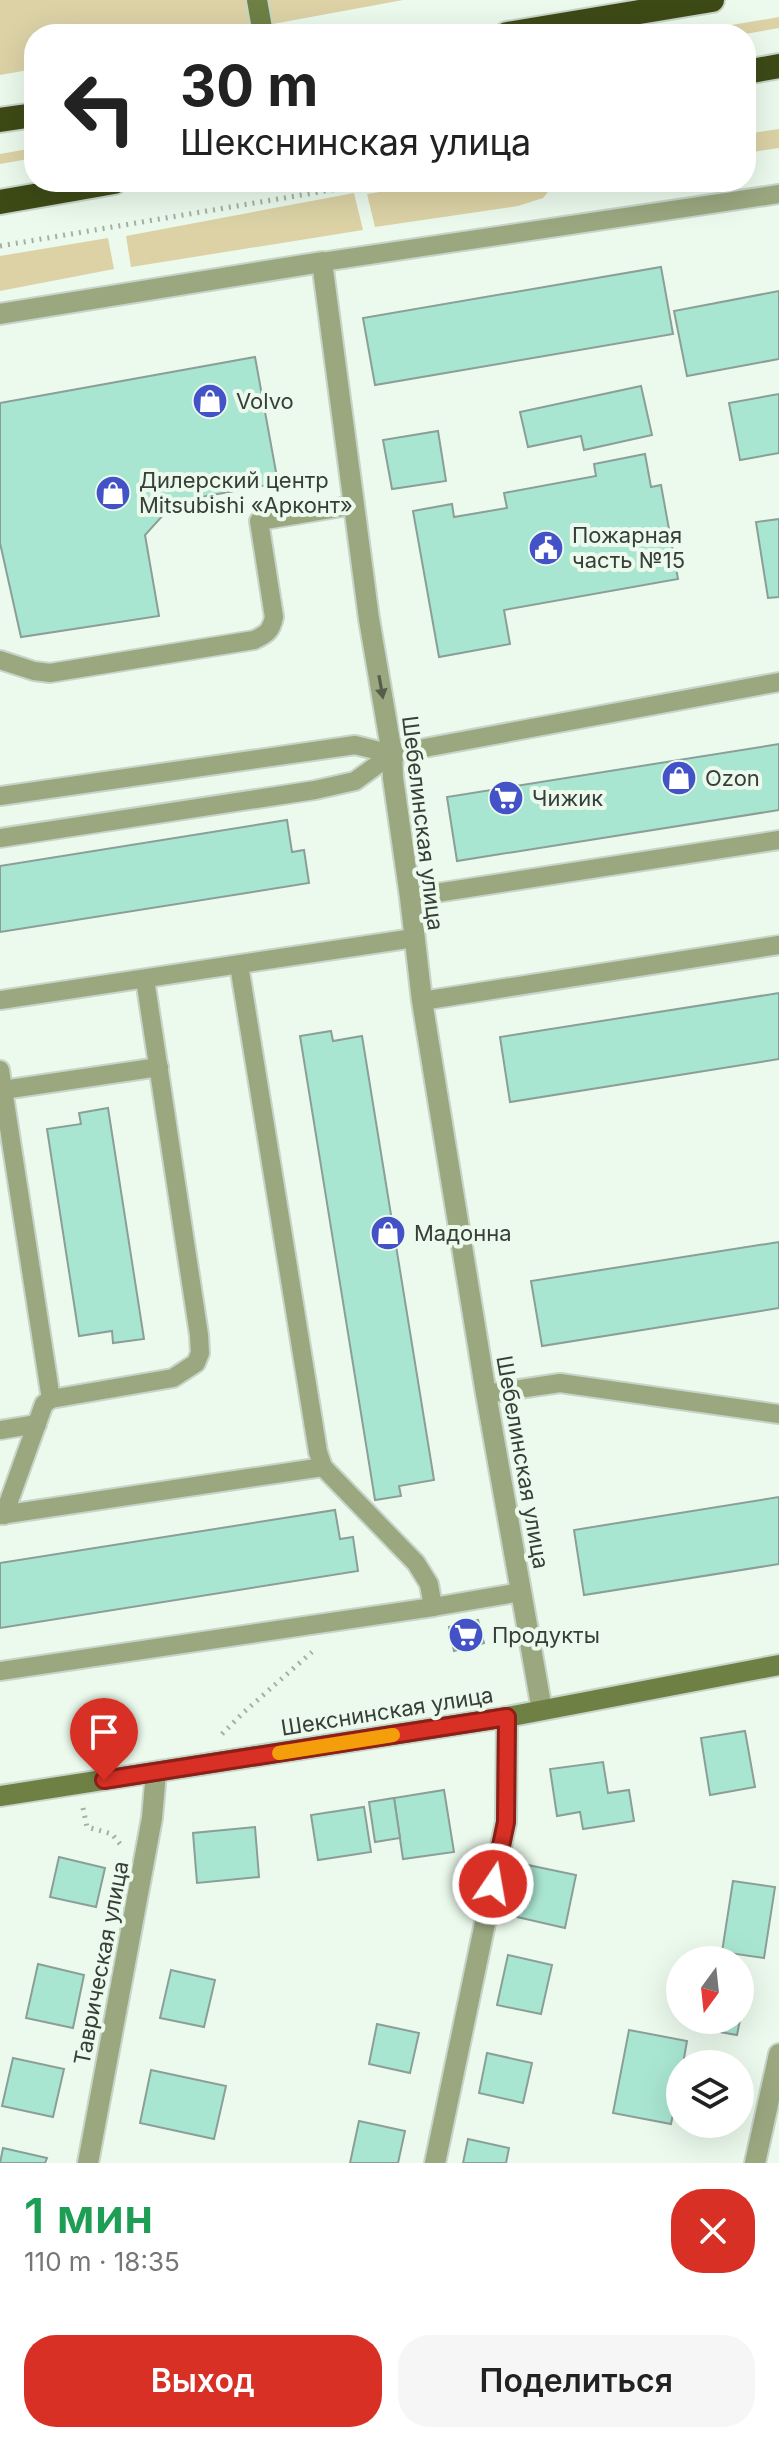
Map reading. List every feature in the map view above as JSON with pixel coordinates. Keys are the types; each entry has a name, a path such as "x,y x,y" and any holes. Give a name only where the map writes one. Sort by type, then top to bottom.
{"highway":[{"path":"567,24 712,0"},
{"path":"756,70 779,66"},
{"path":"0,120 24,116"},
{"path":"0,202 57,192"}],"street":[{"path":"257,0 261,24"},
{"path":"0,314 322,262"},
{"name":"Шебелинская улица","path":"322,262 369,619 392,754 422,1001 486,1394 542,1710"},
{"name":"Шекснинская улица","path":"0,1796 507,1717 779,1665"},
{"path":"435,2163 506,1822 507,1717"},
{"name":"Таврическая улица","path":"88,2163 152,1818 156,1772"},
{"path":"755,2163 779,2054"}],"lane":[{"path":"322,262 779,194"},
{"path":"0,660 50,673 254,640 266,635 272,628 274,617 259,521 354,505"},
{"path":"0,796 355,745 392,754 779,682"},
{"path":"0,838 315,790 355,781 392,754"},
{"path":"410,897 779,840"},
{"path":"0,1000 414,938"},
{"path":"422,1001 779,945"},
{"path":"239,965 318,1452 323,1467 416,1563 429,1584 433,1607"},
{"path":"145,979 200,1353 196,1363 173,1378 51,1399 44,1404 2,1515 323,1467"},
{"path":"3,1090 159,1067"},
{"path":"0,1070 51,1399"},
{"path":"486,1394 560,1383 779,1414"},
{"path":"0,1430 37,1424"},
{"path":"0,1671 521,1592"}],"path":[{"path":"0,246 320,192"},
{"path":"191,1766 244,1712 314,1651"}],"shaded area":[{"path":"0,0 403,0 273,24 24,24 24,71 0,75"},
{"path":"779,17 779,28 756,32 756,24 738,24"},
{"path":"779,129 779,148 756,151 756,132"},
{"path":"24,150 24,160 0,164 0,154"},
{"path":"548,192 543,198 518,206 375,227 367,194"},
{"path":"354,193 363,230 131,267 126,236"},
{"path":"108,238 114,269 0,291 0,256"}],"building":[{"path":"661,267 673,334 375,385 363,318"},
{"path":"779,291 779,359 687,376 674,311"},
{"name":"Дилерский центр Mitsubishi «Арконт»","path":"255,357 278,483 175,502 145,535 159,616 21,637 0,543 0,403"},
{"path":"641,386 652,435 584,450 581,436 528,447 520,412"},
{"path":"779,394 779,453 740,460 729,403"},
{"path":"438,431 446,481 392,489 383,440"},
{"name":"Пожарная часть №15","path":"645,454 651,487 661,485 678,579 504,610 510,644 439,657 413,511 452,504 454,517 507,508 504,493 596,476 594,464"},
{"path":"779,519 779,597 768,598 756,522"},
{"path":"779,744 779,810 457,861 447,797"},
{"path":"287,820 292,852 304,850 309,883 0,932 0,866"},
{"path":"779,993 779,1059 510,1102 500,1037"},
{"path":"331,1031 333,1041 362,1036 434,1480 399,1486 401,1496 375,1500 300,1036"},
{"path":"108,1108 144,1339 113,1343 112,1331 79,1336 47,1129 81,1124 79,1113"},
{"path":"779,1242 779,1308 542,1346 531,1281"},
{"path":"779,1497 779,1564 584,1595 574,1530"},
{"path":"335,1510 340,1539 353,1537 358,1571 0,1628 0,1563"},
{"name":"Продукты","path":"478,1620 484,1643 454,1651 449,1627"},
{"path":"745,1731 755,1787 710,1795 701,1738"},
{"path":"603,1762 608,1793 629,1790 634,1821 583,1829 580,1812 557,1816 550,1769"},
{"path":"444,1790 454,1852 403,1859 394,1798"},
{"path":"394,1798 400,1838 375,1842 369,1802"},
{"path":"364,1807 371,1852 318,1860 311,1815"},
{"path":"255,1827 259,1877 197,1883 193,1833"},
{"path":"59,1857 105,1868 96,1907 50,1897"},
{"path":"528,1865 576,1875 565,1928 517,1917"},
{"path":"733,1881 775,1887 764,1958 754,1957 754,1946 723,1946"},
{"path":"508,1955 552,1965 541,2014 497,2005"},
{"path":"38,1964 84,1975 73,2028 26,2018"},
{"path":"171,1970 215,1980 204,2027 160,2018"},
{"path":"377,2024 419,2033 410,2073 369,2064"},
{"path":"629,2030 687,2041 685,2050 666,2050 666,2123 613,2113"},
{"path":"487,2053 532,2063 523,2103 479,2093"},
{"path":"13,2058 64,2069 53,2117 2,2106"},
{"path":"151,2070 226,2086 214,2139 140,2123"},
{"path":"359,2121 405,2131 398,2163 350,2163"},
{"path":"468,2139 509,2148 506,2163 463,2163"},
{"path":"3,2148 47,2158 45,2163 0,2163"}],"slow traffic":[{"path":"279,1753 393,1735"}],"place":[{"name":"Volvo","path":"210,401"},
{"name":"Дилерский центр Mitsubishi «Арконт»","path":"113,493"},
{"name":"Пожарная часть №15","path":"546,548"},
{"name":"Ozon","path":"679,778"},
{"name":"Чижик","path":"506,798"},
{"name":"Мадонна","path":"388,1233"},
{"name":"Продукты","path":"466,1635"}],"route":[{"path":"104,1780 507,1717 506,1822 493,1884"}]}
